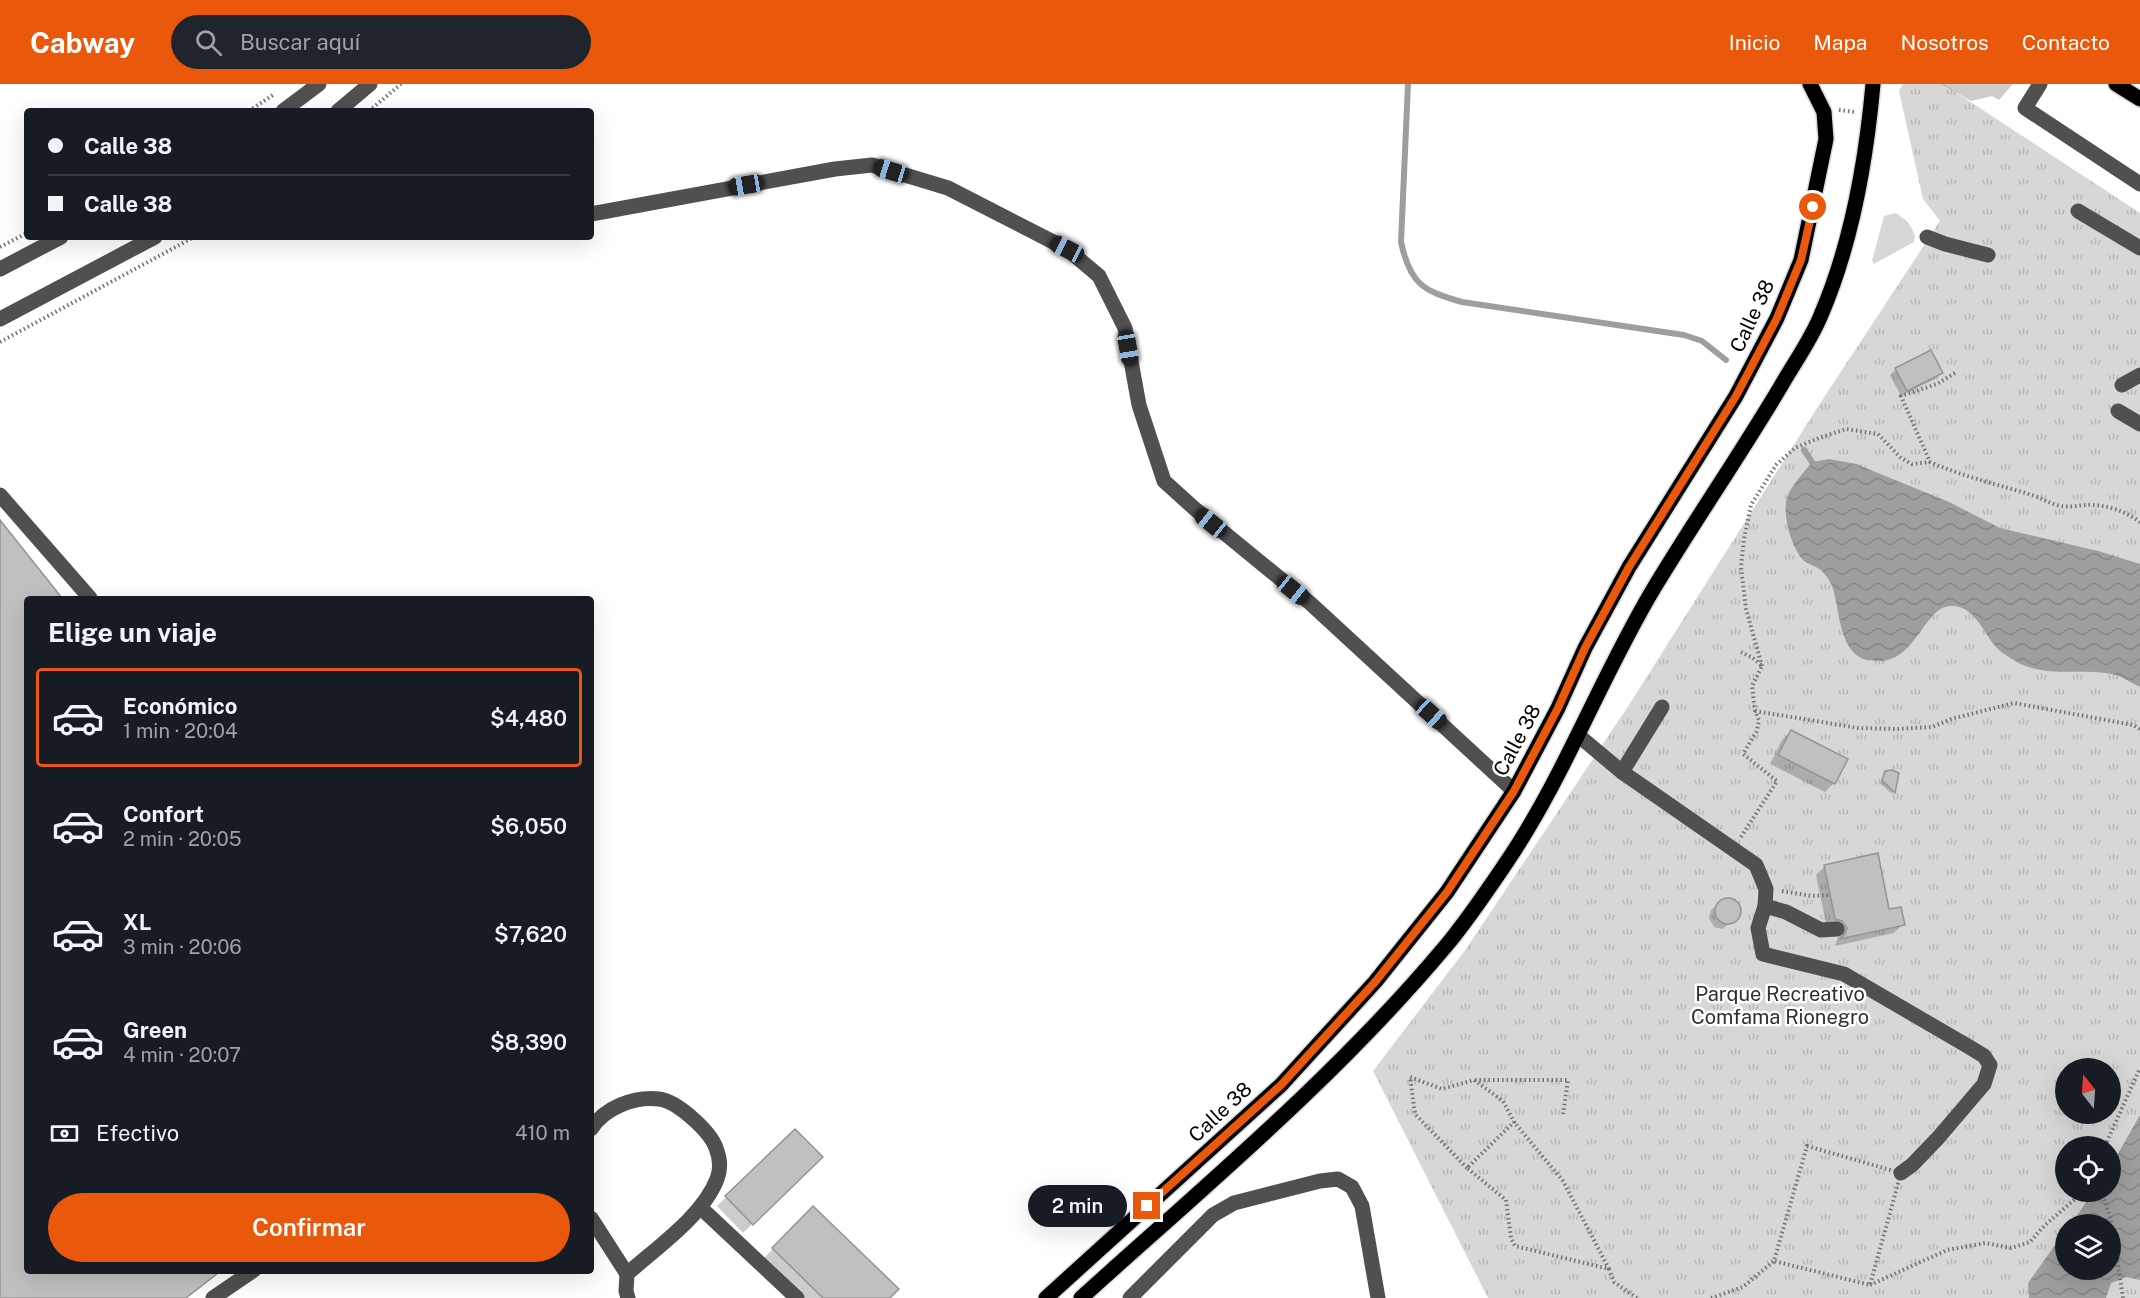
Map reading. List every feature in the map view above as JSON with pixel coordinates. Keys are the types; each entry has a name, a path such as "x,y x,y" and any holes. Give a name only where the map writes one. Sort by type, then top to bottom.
{"main road":[{"name":"Calle 38","path":"1046,1298 1281,1085 1375,982 1447,892 1514,791 1558,708 1585,648 1629,567 1736,396 1777,318 1801,260 1826,139 1824,112 1810,84"},
{"path":"1081,1298 1306,1095 1369,1032 1447,945 1508,861 1548,796 1614,661 1653,589 1761,419 1820,320 1839,268 1851,222 1871,115 1874,84"},
{"path":"2116,84 2140,99"}],"street":[{"path":"287,108 320,84"},
{"path":"342,108 370,84"},
{"path":"2040,84 2025,108 2140,184"},
{"path":"594,212 835,169 872,165 948,188 1067,249 1099,276 1125,328 1139,405 1164,481 1310,603 1514,791"},
{"path":"2078,211 2140,248"},
{"path":"1927,237 1988,255"},
{"path":"0,269 55,240"},
{"path":"0,319 149,240"},
{"path":"2122,385 2140,375"},
{"path":"2118,411 2140,424"},
{"path":"0,495 88,596"},
{"path":"1622,772 1662,707"},
{"path":"1579,736 1622,772 1756,865 1766,890 1765,906 1758,928 1763,954 1844,974 1984,1056 1990,1065 1984,1084 1938,1138 1901,1173"},
{"path":"1765,906 1786,912 1821,930 1837,929"},
{"path":"594,1124 621,1104 639,1099 660,1099 676,1105 703,1129 716,1147 720,1165 717,1179 701,1208 627,1274"},
{"path":"1130,1298 1214,1215 1234,1203 1320,1180 1338,1179 1352,1187 1362,1206 1378,1298"},
{"path":"701,1208 790,1296"},
{"path":"594,1223 627,1274 628,1298"},
{"path":"213,1298 248,1274"}],"path":[{"path":"373,108 401,84"},
{"path":"254,108 279,91"},
{"path":"1824,112 1835,110 1871,115"},
{"path":"0,247 24,235"},
{"path":"0,342 188,240"},
{"path":"1930,462 1901,396 1937,384 1955,374"},
{"path":"1734,849 1777,782 1743,753 1757,731 1759,720 1755,711 1752,686 1762,666 1746,609 1741,567 1744,538 1750,505 1776,465 1795,448 1846,429 1878,434 1901,458 1912,464 1930,462 2057,505 2070,507 2093,505 2124,511 2140,522"},
{"path":"1742,652 1762,666"},
{"path":"1755,711 1858,728 1897,729 1932,727 1951,719 2014,703 2133,725 2140,729"},
{"path":"1766,890 1812,896 1830,895"},
{"path":"2109,1136 2140,1068"},
{"path":"1563,1114 1568,1080 1474,1080 1442,1089 1410,1077 1415,1114 1467,1168 1506,1200 1511,1238 1515,1246 1609,1269"},
{"path":"1474,1080 1503,1101 1514,1122 1563,1181 1614,1282 1637,1298"},
{"path":"1467,1168 1514,1122"},
{"path":"1711,1298 1743,1287 1774,1261 1807,1146 1901,1173 1870,1285"},
{"path":"1774,1261 1870,1285 1947,1250 1985,1243 2011,1248 2030,1242 2044,1226 2072,1202"},
{"path":"2105,1202 2112,1220 2122,1298"}],"green space":[{"name":"Parque Recreativo Comfama Rionegro","path":"1903,84 1943,84 2140,213 2140,1298 1488,1298 1373,1071 1466,949 1629,705 1819,405 1940,221 1923,199 1899,91"},
{"path":"1896,213 1908,222 1915,235 1914,242 1874,264 1872,261 1884,216"}],"water":[{"path":"1829,459 1856,464 1949,502 2000,528 2098,551 2140,564 2140,687 2122,677 2099,672 2051,671 2028,667 1997,648 1977,620 1965,609 1950,606 1941,609 1933,616 1901,654 1877,661 1866,660 1855,654 1844,637 1835,595 1827,577 1823,572 1804,561 1788,529 1786,502 1788,495 1812,462"},
{"path":"2140,1115 2140,1280 2126,1277 2121,1279 2121,1214 2078,1214 2086,1202 2121,1202 2121,1148"},
{"path":"2055,1245 2055,1280 2118,1280 2111,1283 2106,1298 2029,1298 2028,1283"}],"building":[{"path":"1931,350 1943,373 1907,391 1895,368"},
{"path":"0,520 60,596 24,596 24,1274 217,1274 186,1298 0,1298"},
{"path":"1791,730 1848,759 1835,784 1778,755"},
{"path":"1892,770 1899,773 1895,793 1882,780 1885,771"},
{"path":"1878,853 1889,909 1901,907 1905,925 1840,939 1847,928 1842,921 1835,919 1824,865"},
{"path":"1728,898 1737,902 1741,911 1737,920 1728,924 1719,920 1715,911 1719,902"},
{"path":"795,1129 823,1157 753,1225 725,1196"},
{"path":"813,1206 899,1289 890,1298 823,1298 772,1248"}],"waterway":[{"path":"1408,84 1401,242 1409,268 1420,284 1437,294 1462,302 1684,335 1702,341 1726,360"},
{"path":"1804,450 1812,462"}],"route":[{"path":"1147,1206 1281,1085 1375,982 1447,892 1514,791 1558,708 1585,648 1629,567 1736,396 1777,318 1801,260 1813,207"}]}
